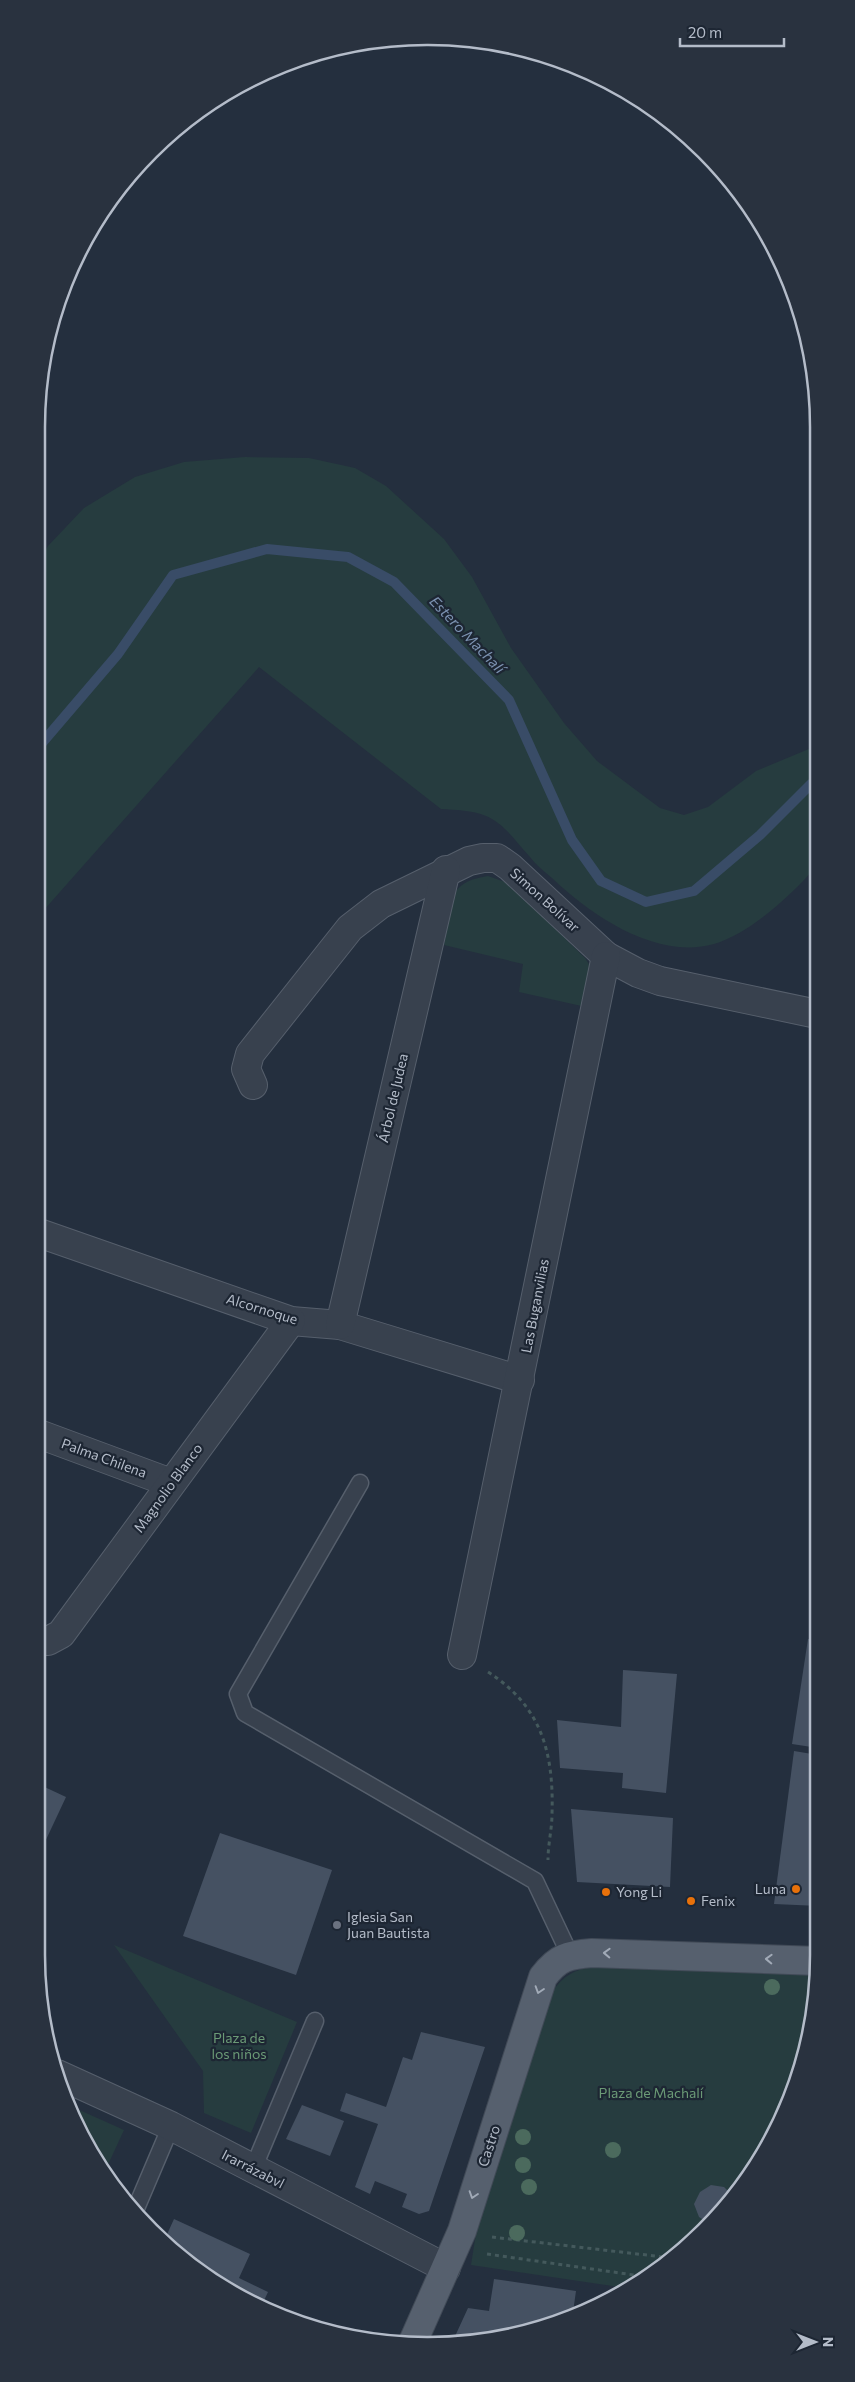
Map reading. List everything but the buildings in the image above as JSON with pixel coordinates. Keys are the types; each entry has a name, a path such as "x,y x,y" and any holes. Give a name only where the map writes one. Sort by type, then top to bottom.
{"main road":[{"path":"570,1955 592,1953 810,1960"},
{"name":"Castro","path":"415,2337 462,2231 543,1977 553,1964 570,1955"}],"street":[{"name":"Simon Bolívar","path":"253,1086 246,1069 250,1054 350,928 380,904 446,870 476,860 497,858 510,867 606,956 638,973 660,981 810,1013"},
{"name":"Árbol de Judea","path":"340,1325 446,870"},
{"name":"Las Buganvilias","path":"462,1655 606,956"},
{"name":"Alcornoque","path":"45,1235 291,1321 340,1325 520,1380"},
{"name":"Magnolio Blanco","path":"45,1641 61,1634 291,1321"},
{"name":"Palma Chilena","path":"45,1437 171,1484"},
{"name":"Irarrázabvl","path":"65,2078 171,2126 446,2268"}],"lane":[{"path":"360,1484 238,1694 245,1713 535,1881 570,1955"},
{"path":"253,2169 315,2021"},
{"path":"138,2204 171,2126"}],"path":[{"path":"462,1655 496,1677 524,1702 543,1734 551,1771 552,1814 549,1864"},
{"path":"462,2231 497,2238 662,2257"},
{"path":"446,2268 473,2250 636,2275"}],"green space":[{"path":"245,457 309,458 355,468 386,486 444,539 472,577 511,648 564,723 597,761 660,808 684,815 708,807 756,771 810,748 810,873 769,912 728,939 714,944 692,947 670,946 648,940 626,931 586,907 537,865 510,834 493,819 475,813 441,809 259,667 45,909 45,551 84,508 135,477 184,462"},
{"path":"488,876 508,883 585,958 590,966 586,1007 519,992 523,964 444,945 454,894 464,883"},
{"name":"Plaza de los niños","path":"114,1945 297,2022 251,2133 204,2113 203,2071"},
{"name":"Plaza de Machalí","path":"595,1966 809,1973 807,2004 797,2053 781,2101 759,2146 731,2187 698,2225 660,2258 618,2287 471,2265 476,2233 552,1992 561,1981 581,1969"},
{"path":"78,2109 124,2130 108,2165"}],"waterway":[{"name":"Estero Machalí","path":"45,739 118,654 173,575 267,549 348,557 394,582 509,700 572,840 601,881 646,902 694,891 760,835 810,785"}],"place":[{"name":"Luna","path":"796,1889"},
{"name":"Yong Li","path":"606,1892"},
{"name":"Fenix","path":"691,1901"},
{"name":"Iglesia San Juan Bautista","path":"337,1925"}]}
